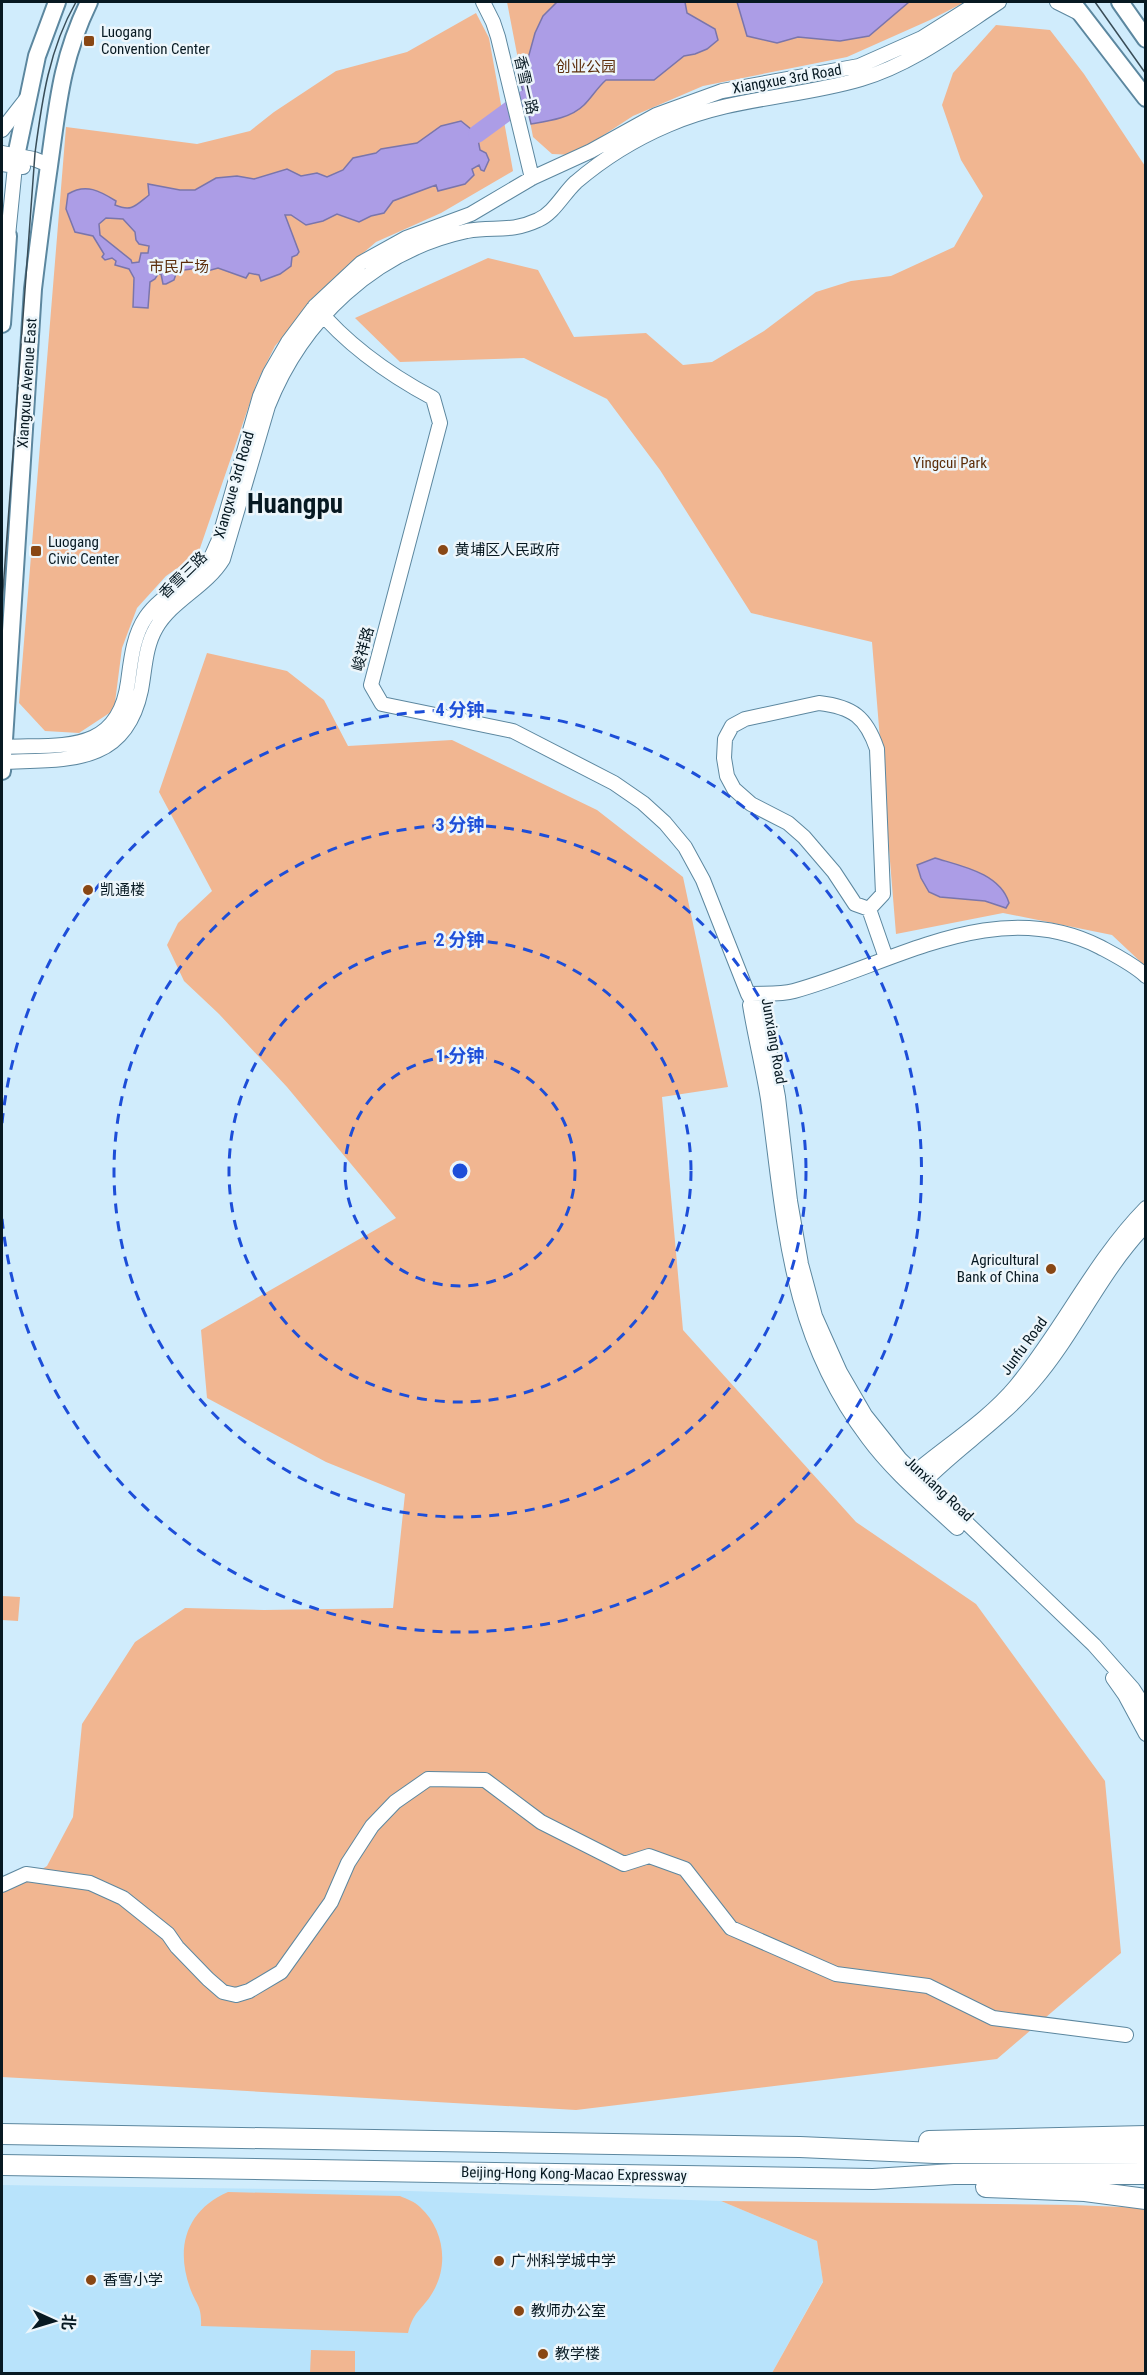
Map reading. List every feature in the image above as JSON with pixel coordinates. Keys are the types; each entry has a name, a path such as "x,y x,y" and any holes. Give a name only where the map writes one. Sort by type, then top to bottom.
{"highway":[{"name":"Beijing-Hong Kong-Macao Expressway","path":"2,2134 800,2147 935,2153 1146,2154"},
{"path":"800,2147 963,2139 1146,2136"},
{"name":"Beijing-Hong Kong-Macao Expressway","path":"2,2165 873,2179 954,2174 1146,2174"},
{"path":"873,2179 940,2185 1085,2191 1146,2199"}],"main road":[{"name":"Xiangxue Avenue East","path":"8,159 28,97 42,38 57,2"},
{"name":"Xiangxue Avenue East","path":"2,771 33,289 62,75 75,33 89,2"},
{"path":"1120,2 1145,38"},
{"path":"1076,8 1146,98"},
{"name":"Xiangxue Avenue East","path":"2,324 8,236"}],"street":[{"name":"香雪一路","path":"483,2 493,22 532,178"},
{"name":"Xiangxue 3rd Road","path":"2,755 86,742 106,730 116,719 126,694 130,663 138,631 146,616 158,602 209,560 218,543 260,396 270,373 288,342 361,263 382,250 434,226 471,214 532,178 591,151 656,115 703,97 754,85 859,66 922,38 979,2"},
{"path":"319,310 370,273 422,246 468,231 518,229 541,219 575,183 618,150 665,126 685,117 742,101 862,78 904,63 999,2"},
{"path":"1057,2 1076,8"},
{"path":"2,130 28,97"},
{"path":"8,159 49,165"},
{"name":"Xiangxue Avenue East","path":"8,159 8,236"},
{"path":"2,197 8,236"},
{"name":"峻祥路","path":"319,310 346,339 379,366 433,398 440,423 371,685 382,704 513,731 615,783 643,803 665,823 685,847 703,880 748,994"},
{"path":"819,703 837,705 856,713 871,731 877,749 883,894 869,909 855,904 834,872 804,837 788,823 751,804 734,789 724,758 725,740 732,726 745,719 819,703"},
{"path":"869,909 886,958"},
{"path":"748,994 792,992 945,937 1002,928 1032,928 1078,936 1146,976"},
{"name":"Junxiang Road","path":"748,994 768,1099 783,1224 800,1303 821,1359 844,1403 891,1467 915,1482 1094,1645 1133,1689 1146,1709"},
{"name":"Junfu Road","path":"915,1482 1014,1388 1057,1330 1094,1270 1131,1223 1146,1208"},
{"name":"Junfu Road","path":"915,1482 933,1471 1005,1412 1033,1383 1052,1359 1117,1260 1146,1225"},
{"name":"Junxiang Road","path":"915,1482 1086,1646 1108,1670 1144,1728"},
{"path":"2,1885 26,1874 90,1883 123,1898 168,1934 177,1947 208,1979 224,1992 236,1995 249,1991 281,1972 331,1902 348,1863 372,1826 395,1802 428,1779 485,1780 541,1822 624,1864 649,1856 685,1869 731,1928 836,1974 928,1986 993,2018 1126,2035"}],"shaded area":[{"path":"557,2 685,2 687,13 715,29 718,40 707,49 684,56 654,80 606,80 584,105 573,113 531,124 521,84 535,33 543,16"},
{"path":"737,2 909,2 869,36 840,41 798,37 777,43 747,36"},
{"path":"461,121 477,134 480,150 486,153 489,160 484,171 479,165 472,169 474,175 465,184 438,191 436,185 393,201 384,213 359,222 337,214 323,221 306,225 291,215 285,215 299,252 292,257 291,266 280,274 261,281 259,275 249,273 246,278 218,268 204,272 199,268 184,270 176,274 174,280 163,284 161,274 158,274 150,282 148,308 133,307 134,278 129,269 115,265 116,261 112,258 105,260 93,236 75,232 66,209 68,194 81,189 99,191 116,201 115,205 130,208 149,195 148,184 180,190 195,190 216,178 237,176 254,179 287,169 301,176 317,173 327,177 343,170 353,158 376,153 381,149 417,143 441,126","holes":["106,218 123,219 135,232 139,244 149,246 148,253 141,253 139,262 132,263 100,235 99,224"]},
{"path":"935,858 978,872 997,884 1009,903 1006,908 985,901 940,897 929,892 917,865"},
{"name":"广州科学城中学","path":"2,2185 409,2191 721,2201 817,2241 823,2281 772,2373 2,2374"}],"green space":[{"name":"创业公园","path":"507,2 965,2 847,57 703,86 633,116 573,155 552,154 533,137"},
{"name":"市民广场","path":"476,13 489,38 513,171 441,213 376,242 333,279 275,346 257,382 198,554 166,576 137,608 122,648 114,710 79,733 45,731 19,703 66,127 197,144 250,131 274,112 336,71 407,52"},
{"name":"Yingcui Park","path":"996,25 1050,30 1084,74 1145,166 1145,966 1112,935 1003,913 896,934 872,642 751,613 660,470 607,399 524,358 400,362 355,318 488,258 538,270 574,337 646,333 683,365 712,362 764,331 816,292 851,281 891,276 954,247 983,196 961,160 942,105 953,73"},
{"path":"207,653 287,671 324,700 348,746 452,740 597,810 683,877 728,1087 662,1097 683,1330 856,1522 976,1604 1105,1781 1121,1953 997,2059 576,2110 2,2077 2,1893 47,1866 73,1817 82,1724 135,1642 185,1608 264,1610 393,1608 405,1494 326,1462 207,1398 201,1330 396,1218 287,1087 219,1014 184,981 167,945 178,923 212,891 159,792"},
{"path":"2,1596 20,1597 18,1621 2,1620"},
{"path":"228,2192 400,2196 418,2205 434,2225 442,2257 439,2280 413,2319 408,2333 201,2326 200,2309 186,2273 185,2244 194,2219 214,2200"},
{"path":"721,2201 1074,2205 1145,2208 1145,2373 772,2373 823,2282 817,2241"},
{"path":"311,2350 355,2351 355,2373 310,2373"}],"waterway":[{"path":"477,134 525,99"}],"tram line":[{"path":"2,604 35,153 44,94 53,56 76,2"},
{"path":"1095,2 1146,74"}],"place":[{"name":"Luogang Convention Center","path":"89,41"},
{"name":"黄埔区人民政府","path":"443,550"},
{"name":"Luogang Civic Center","path":"36,551"},
{"name":"凯通楼","path":"88,890"},
{"name":"Agricultural Bank of China","path":"1051,1269"},
{"name":"广州科学城中学","path":"499,2261"},
{"name":"香雪小学","path":"91,2280"},
{"name":"教师办公室","path":"519,2311"},
{"name":"教学楼","path":"543,2354"}],"district":[{"name":"Huangpu","path":"295,504"}]}
